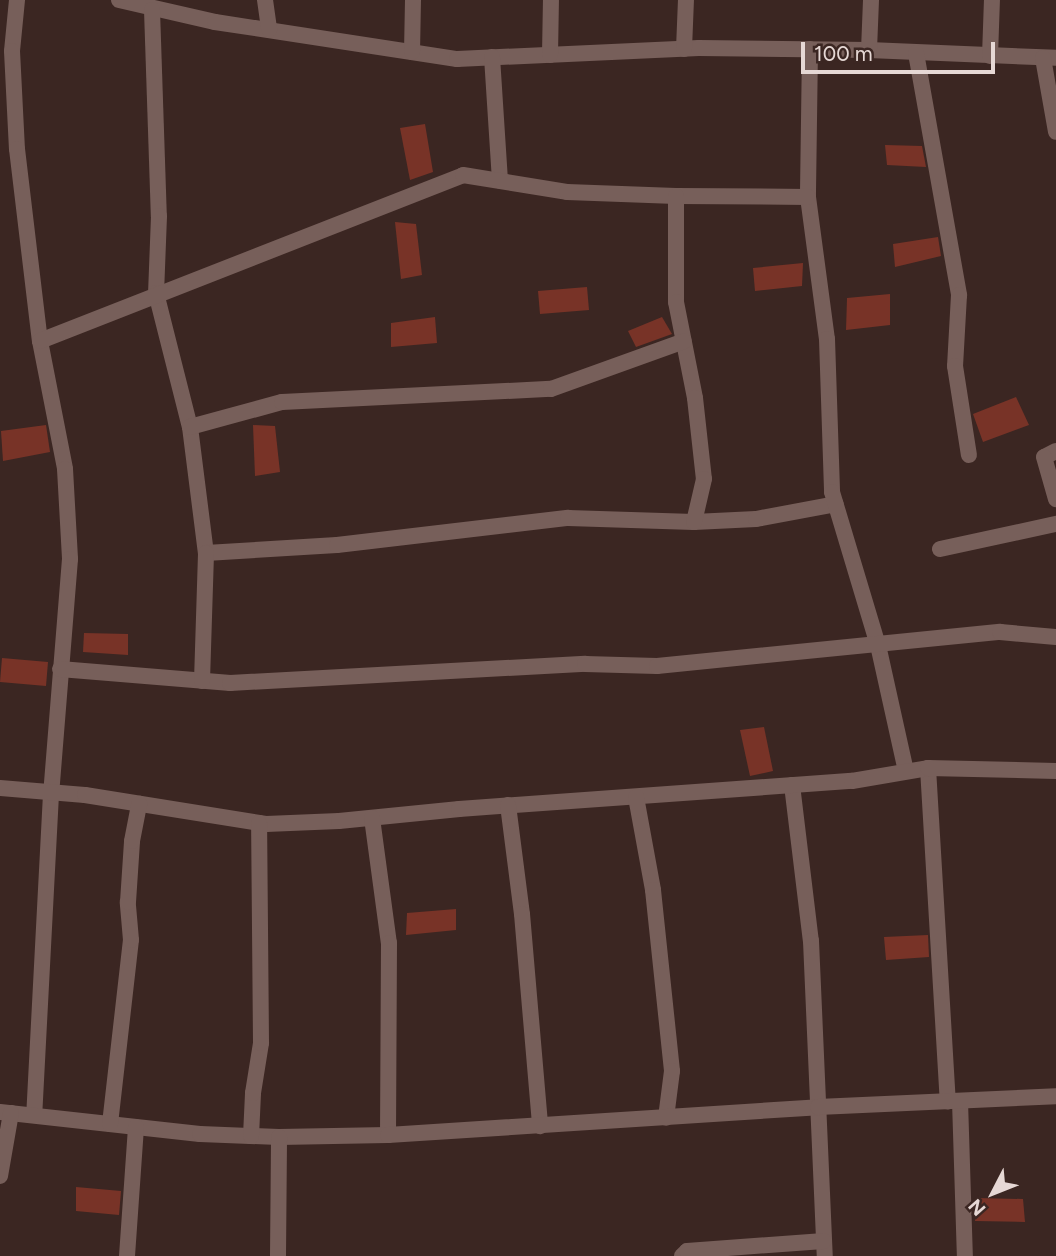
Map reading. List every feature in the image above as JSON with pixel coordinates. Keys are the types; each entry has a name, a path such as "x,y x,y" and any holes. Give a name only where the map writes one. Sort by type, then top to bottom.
{"street":[{"path":"17,0 12,51 17,149 40,341 65,482 70,559 51,794 34,1115"},
{"path":"119,0 152,10 457,59 684,49 869,50 1049,58 1056,132"},
{"path":"265,0 269,30"},
{"path":"412,52 413,0"},
{"path":"550,55 551,0"},
{"path":"684,49 686,0"},
{"path":"869,50 871,0"},
{"path":"990,56 992,0"},
{"path":"152,10 159,216 156,293 190,427 206,553 202,681"},
{"path":"810,49 808,197 827,339 832,492 878,645 906,771"},
{"path":"916,53 959,295 955,366 969,455"},
{"path":"492,57 500,181"},
{"path":"40,341 156,293 463,175 567,192 808,197"},
{"path":"676,196 676,302 695,398 705,479 694,522"},
{"path":"190,427 282,402 551,389 684,341"},
{"path":"1056,451 1044,457 1056,499"},
{"path":"206,553 337,545 568,518 694,522 756,519 836,504"},
{"path":"940,550 1056,524"},
{"path":"60,669 230,683 585,664 657,666 1000,632 1056,636"},
{"path":"928,768 965,1256"},
{"path":"0,788 85,795 259,823 372,818 852,781 928,768 1056,771"},
{"path":"682,1256 687,1251 825,1248 811,941 792,785"},
{"path":"636,797 653,890 670,1049 672,1071 666,1118"},
{"path":"110,1124 131,940 130,877 139,804"},
{"path":"508,806 524,926 540,1126"},
{"path":"372,818 389,943 388,1135"},
{"path":"251,1136 253,1093 261,1043 259,823"},
{"path":"0,1175 6,1113 279,1138 388,1135 818,1107 1056,1096"},
{"path":"127,1256 136,1127"},
{"path":"278,1256 279,1138"}],"building":[{"path":"425,124 433,172 410,180 400,128"},
{"path":"885,145 922,146 926,167 887,165"},
{"path":"395,222 416,224 422,275 401,279"},
{"path":"938,237 941,256 895,267 893,244"},
{"path":"803,263 802,286 755,291 753,268"},
{"path":"587,287 589,310 540,314 538,291"},
{"path":"890,294 890,325 846,330 847,298"},
{"path":"435,317 437,343 391,347 391,323"},
{"path":"662,317 672,334 636,347 628,331"},
{"path":"1016,397 1029,425 983,442 973,414"},
{"path":"46,425 50,452 3,461 1,431"},
{"path":"253,425 275,426 280,472 255,476"},
{"path":"84,633 128,634 128,655 83,652"},
{"path":"2,658 48,662 46,686 0,682"},
{"path":"764,727 773,771 750,776 740,730"},
{"path":"456,909 456,930 406,935 407,913"},
{"path":"928,935 929,957 886,960 884,937"},
{"path":"76,1187 121,1191 119,1215 76,1211"},
{"path":"976,1198 1023,1199 1025,1222 975,1221"}]}
